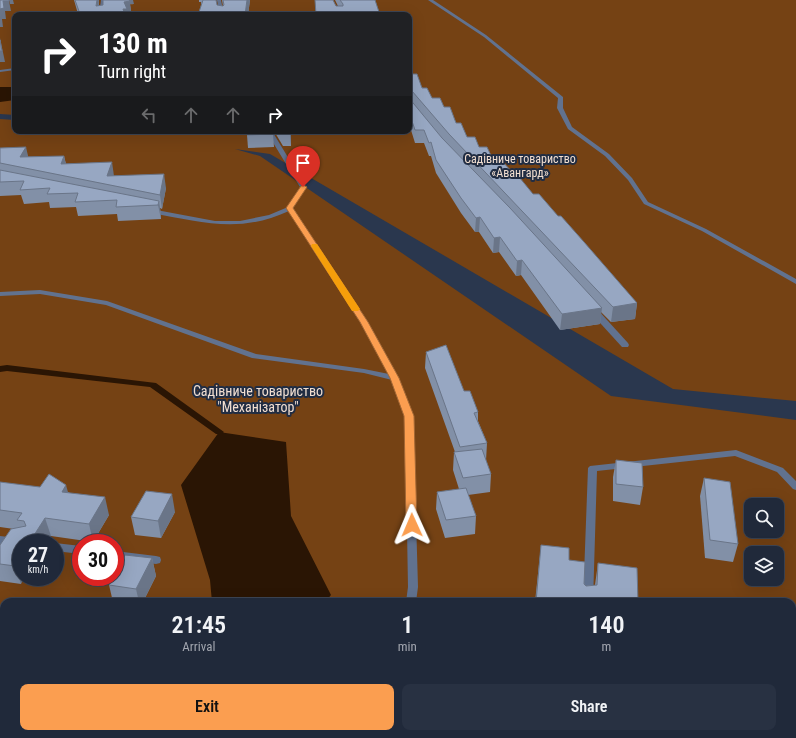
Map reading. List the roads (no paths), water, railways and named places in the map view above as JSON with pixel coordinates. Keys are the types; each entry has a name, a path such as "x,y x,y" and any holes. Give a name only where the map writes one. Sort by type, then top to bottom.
{"street":[{"path":"101,12 103,0"},
{"path":"219,0 221,12"},
{"path":"430,0 485,36 562,98 560,108 570,128 607,155 630,179 646,203 704,230 796,282"},
{"path":"0,71 12,69"},
{"path":"147,210 221,223 240,223 272,217 290,208 303,187 272,134"},
{"path":"290,208 364,322 395,378 409,416 413,587 412,598"},
{"path":"0,294 40,292 107,304 256,356 364,371 395,378"},
{"path":"589,305 625,345"},
{"path":"588,598 593,468 736,453 780,470 796,487"},
{"path":"0,540 12,541"},
{"path":"124,556 156,560"}],"waterway":[{"path":"0,369 7,368 153,385 219,432"}],"park label":[{"name":"Садівниче товариство «Авангард»","path":"520,166"},
{"name":"Садівниче товариство \"Механізатор\"","path":"258,400"}]}
